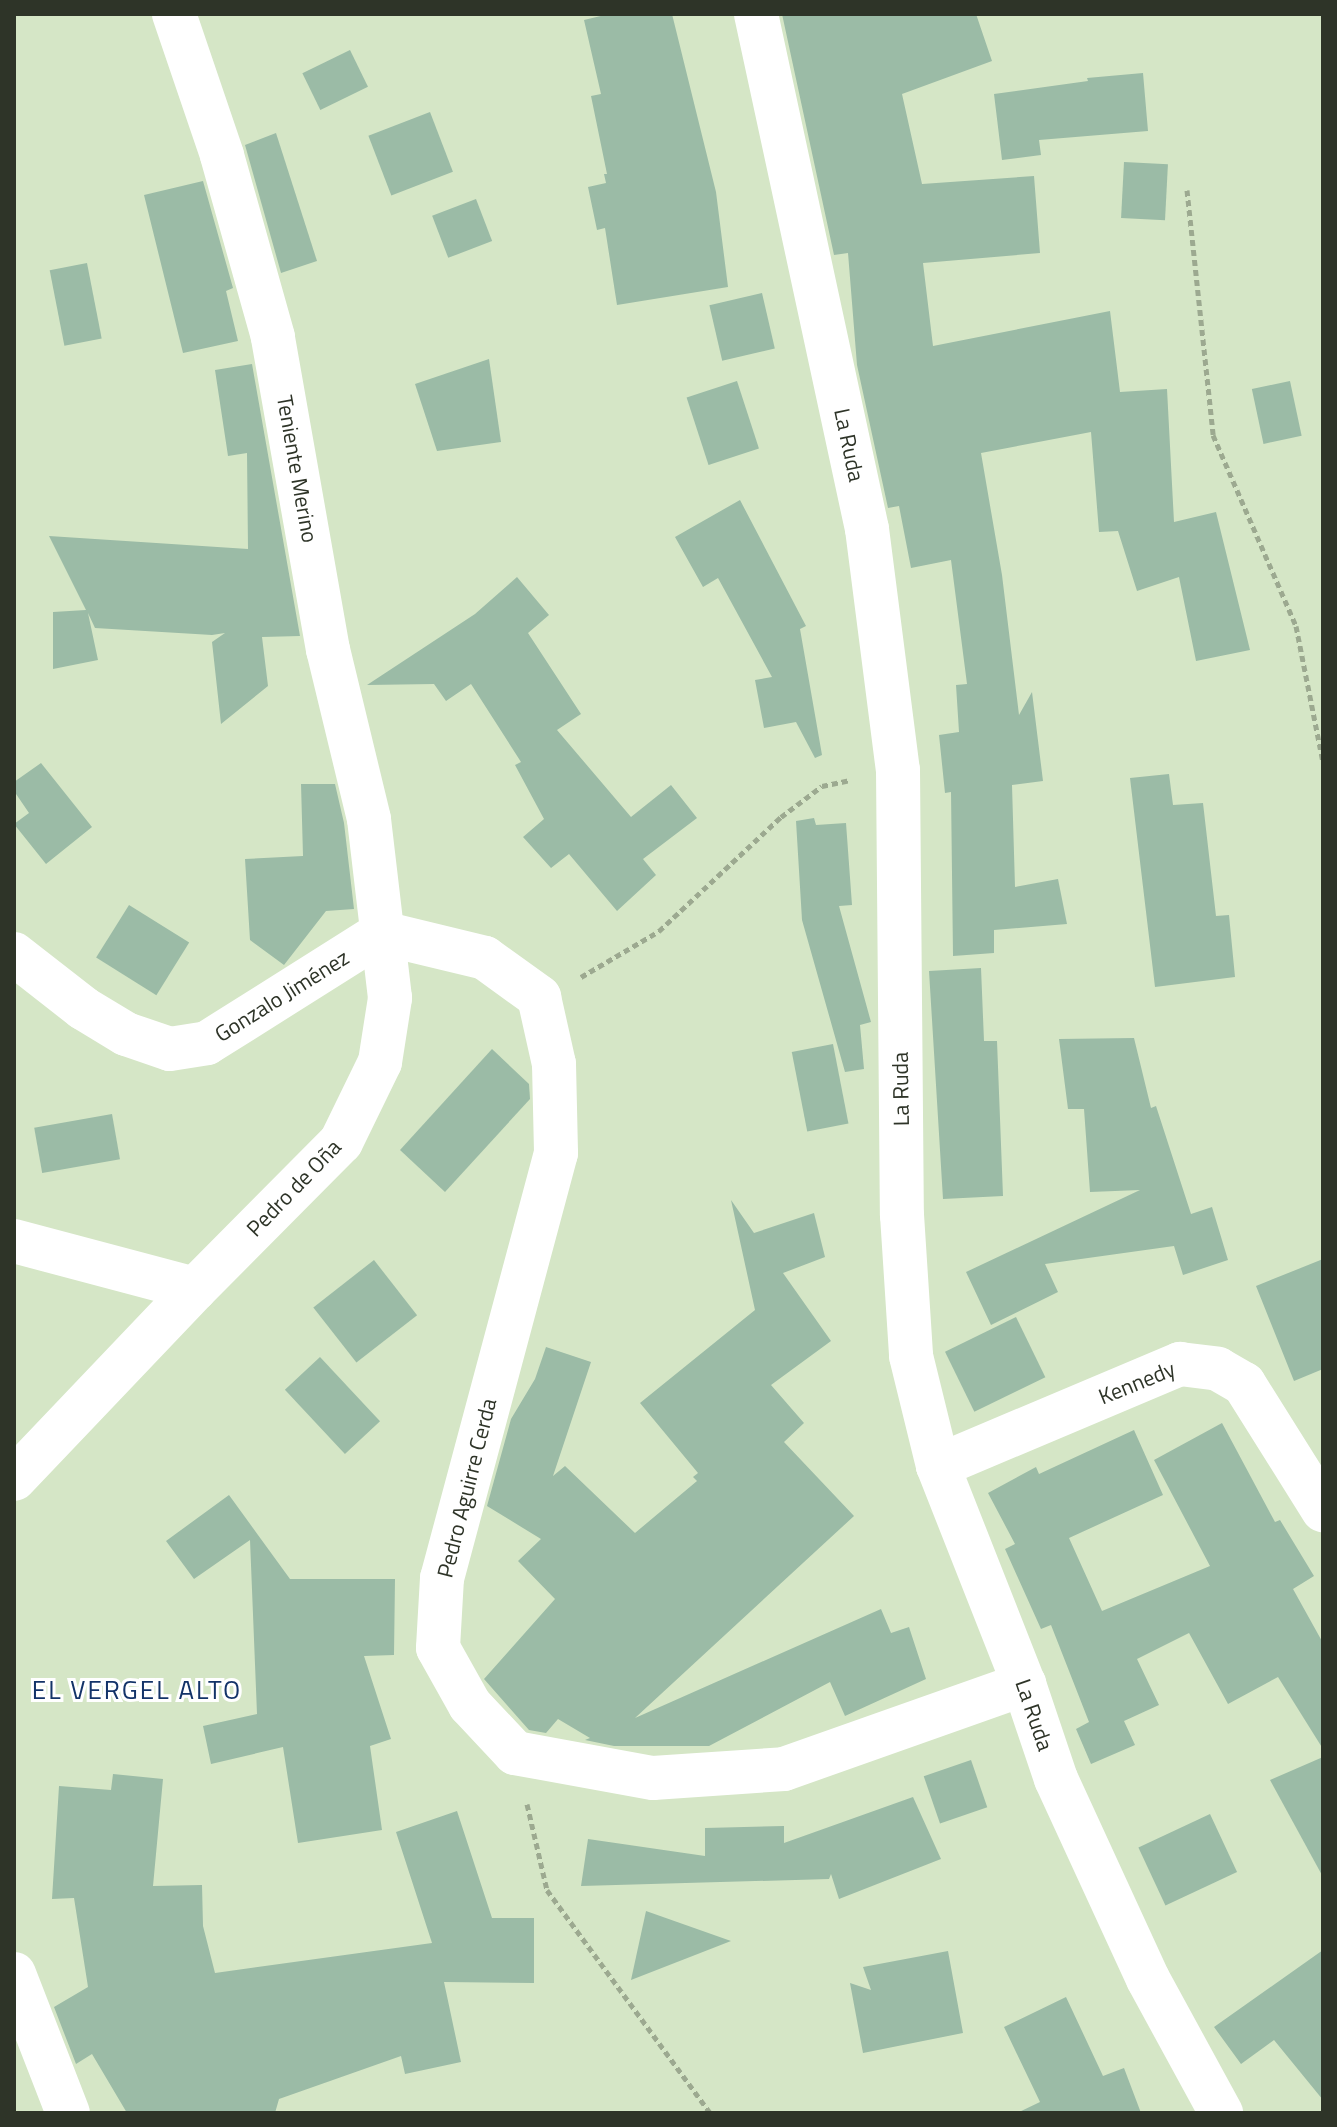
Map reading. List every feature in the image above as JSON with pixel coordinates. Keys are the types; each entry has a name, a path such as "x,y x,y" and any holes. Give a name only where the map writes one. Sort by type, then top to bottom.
{"street":[{"name":"Teniente Merino","path":"174,14 222,155 273,337 328,650 369,819 382,933"},
{"name":"La Ruda","path":"756,14 867,529 898,770 902,1215 911,1356 938,1466 1024,1684 1062,1794 1148,1979 1221,2113"},
{"name":"Gonzalo Jiménez","path":"14,954 83,1008 126,1034 170,1049 207,1043 382,933"},
{"path":"382,933 485,958 539,997"},
{"name":"Pedro de Oña","path":"14,1479 195,1289 341,1142 380,1062 390,998 382,933"},
{"name":"Pedro Aguirre Cerda","path":"515,1753 470,1705 438,1648 442,1578 556,1153 554,1064 539,997"},
{"path":"14,1241 195,1289"},
{"name":"Kennedy","path":"938,1466 1180,1364 1218,1369 1244,1384 1323,1510"},
{"path":"515,1753 653,1778 784,1769 1024,1684"},
{"path":"14,1974 68,2113"}],"path":[{"path":"1187,190 1213,435 1296,626 1323,762"},
{"path":"539,997 659,931 781,817 822,786 898,770"},
{"path":"515,1753 547,1890 710,2113"}],"building":[{"path":"609,14 672,14 716,192 728,287 617,305 605,228 597,230 588,187 606,183 604,174 607,174 591,96 601,94 584,20"},
{"path":"782,14 976,14 992,61 902,94 922,184 1034,176 1040,253 923,263 933,346 1110,311 1120,392 1167,389 1174,522 1216,512 1250,650 1196,661 1179,577 1137,591 1118,531 1099,532 1091,432 981,453 1002,575 1019,715 1032,692 1043,781 1012,785 1015,887 1058,879 1067,924 994,930 994,953 953,956 951,792 945,793 939,735 959,732 956,685 967,684 951,560 911,568 899,506 888,508 857,365 848,253 834,255"},
{"path":"350,50 368,87 320,110 302,73"},
{"path":"1143,73 1148,131 1039,140 1041,155 1002,160 994,94 1088,81 1087,78"},
{"path":"430,112 453,172 391,195 368,136"},
{"path":"276,133 317,261 281,273 245,145"},
{"path":"1124,162 1168,164 1165,220 1121,218"},
{"path":"203,181 233,288 226,291 238,341 183,353 144,195"},
{"path":"476,199 492,241 448,258 432,216"},
{"path":"87,263 102,339 64,346 50,270"},
{"path":"762,293 775,349 722,361 709,305"},
{"path":"489,359 501,442 437,451 415,384"},
{"path":"252,364 300,636 262,637 268,686 221,724 212,642 225,633 212,635 95,628 88,613 98,660 53,669 53,612 86,610 49,536 248,549 247,453 228,456 215,370"},
{"path":"737,381 759,449 709,465 687,397"},
{"path":"1290,381 1302,436 1263,444 1252,389"},
{"path":"740,500 806,626 800,629 822,755 815,758 796,722 764,728 755,680 772,677 718,578 703,587 675,537"},
{"path":"517,577 549,615 528,633 581,714 557,730 631,817 671,785 697,818 643,859 656,875 617,911 569,854 551,868 523,837 544,819 515,765 521,762 471,684 446,701 434,684 367,685 475,614"},
{"path":"41,763 92,827 46,864 14,824 29,813 14,791 14,782"},
{"path":"1169,774 1173,805 1203,803 1216,916 1229,915 1235,977 1155,987 1130,778"},
{"path":"301,784 335,784 344,823 354,909 326,911 284,965 250,940 245,859 303,856"},
{"path":"814,818 816,825 846,823 852,905 839,906 871,1022 860,1025 864,1069 845,1072 802,920 796,821"},
{"path":"129,905 189,943 156,995 96,958"},
{"path":"981,968 984,1041 997,1041 1003,1196 943,1199 929,971"},
{"path":"1134,1038 1151,1108 1156,1106 1191,1214 1212,1207 1228,1260 1183,1275 1174,1246 1045,1264 1058,1292 991,1325 966,1272 1140,1190 1090,1192 1084,1109 1068,1109 1059,1039"},
{"path":"833,1044 848,1124 807,1132 792,1052"},
{"path":"492,1049 529,1084 530,1099 445,1192 400,1150"},
{"path":"112,1114 120,1159 42,1173 34,1128"},
{"path":"731,1200 754,1233 814,1213 825,1257 783,1273 831,1341 771,1385 804,1423 784,1442 854,1516 635,1718 881,1609 891,1633 909,1627 926,1679 845,1716 830,1682 709,1746 614,1746 585,1740 590,1738 558,1719 546,1733 529,1730 484,1679 555,1599 518,1561 541,1539 487,1506 511,1419 535,1379 546,1347 591,1362 553,1476 565,1466 635,1533 697,1481 693,1477 698,1473 640,1403 755,1310"},
{"path":"1323,1259 1323,1369 1294,1381 1256,1286"},
{"path":"374,1260 417,1315 356,1363 313,1307"},
{"path":"1016,1317 1045,1377 974,1412 945,1352"},
{"path":"320,1357 380,1421 345,1454 285,1390"},
{"path":"1222,1423 1275,1522 1280,1520 1314,1576 1293,1589 1323,1643 1323,1749 1278,1677 1228,1704 1189,1633 1137,1659 1159,1705 1124,1721 1135,1745 1091,1764 1076,1729 1089,1722 1051,1625 1041,1629 1005,1549 1015,1544 988,1493 1036,1467 1039,1474 1134,1430 1163,1495 1069,1538 1102,1611 1210,1566 1154,1460"},
{"path":"229,1495 290,1579 395,1579 394,1655 364,1656 391,1739 370,1746 382,1830 298,1843 283,1747 211,1764 203,1726 257,1714 250,1540 194,1579 166,1541"},
{"path":"1323,1757 1323,1877 1270,1780"},
{"path":"971,1760 987,1807 940,1824 924,1776"},
{"path":"113,1774 163,1779 153,1886 202,1885 203,1926 215,1973 432,1943 396,1832 457,1811 492,1918 534,1918 534,1983 444,1982 461,2062 405,2074 401,2056 279,2099 275,2113 127,2113 92,2054 76,2064 54,2007 88,1987 74,1898 52,1899 59,1786 111,1790"},
{"path":"913,1797 941,1859 839,1899 831,1874 829,1879 581,1886 588,1839 705,1856 705,1828 784,1826 784,1843"},
{"path":"1210,1814 1237,1872 1165,1905 1138,1847"},
{"path":"646,1911 731,1941 631,1980"},
{"path":"1323,1950 1323,2100 1274,2040 1241,2064 1214,2027"},
{"path":"948,1951 963,2033 863,2053 850,1983 871,1990 863,1967"},
{"path":"1066,1997 1103,2076 1124,2068 1141,2113 1017,2113 1040,2102 1004,2027"}],"district":[{"name":"EL VERGEL ALTO","path":"137,1690"}]}
